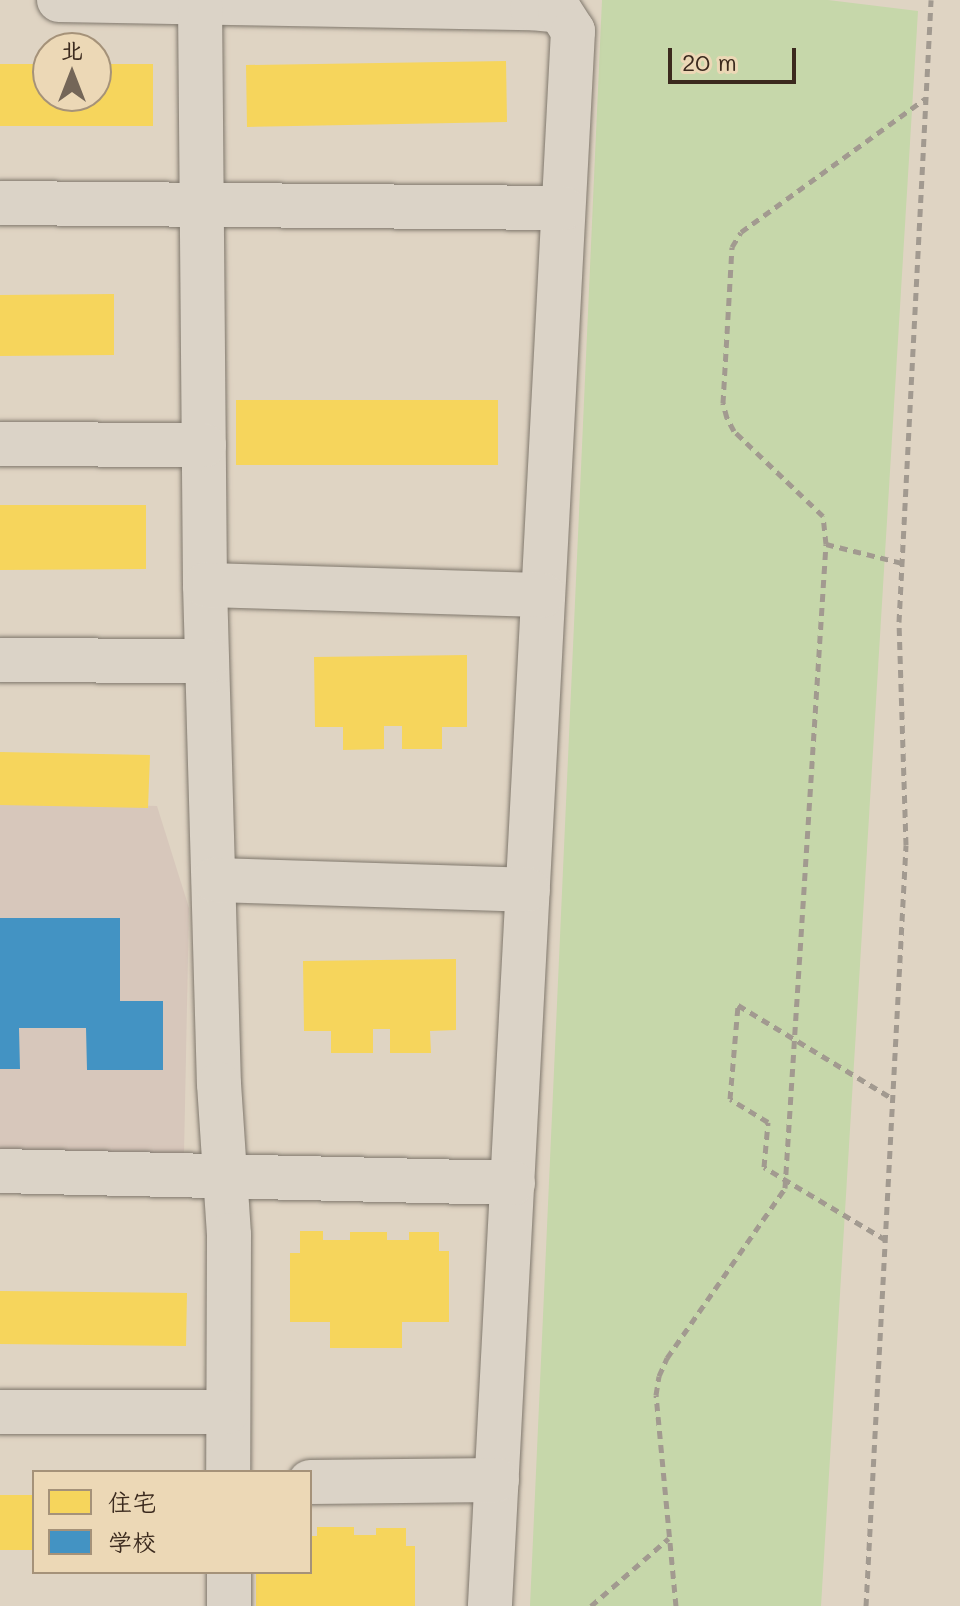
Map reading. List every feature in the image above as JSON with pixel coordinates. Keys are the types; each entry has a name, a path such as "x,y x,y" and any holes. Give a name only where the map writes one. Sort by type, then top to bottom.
{"lane":[{"path":"59,0 560,11 573,31 490,1606"},
{"path":"200,2 205,585 223,1177 229,1235 228,1470"},
{"path":"0,203 563,208"},
{"path":"0,444 204,445"},
{"path":"205,585 543,595"},
{"path":"0,660 207,661"},
{"path":"214,880 528,890"},
{"path":"0,1171 513,1183"},
{"path":"0,1412 227,1412"},
{"path":"312,1482 497,1480"},
{"path":"229,1574 229,1606"}],"path":[{"path":"866,1606 906,845 899,622 931,0"},
{"path":"676,1606 656,1395 659,1376 667,1358 785,1188 797,1041 826,544 823,516 734,431 727,418 723,403 732,247 741,232 926,98"},
{"path":"826,544 902,563"},
{"path":"886,1240 764,1167 768,1122 730,1099 738,1005 893,1099"},
{"path":"591,1606 670,1538"}],"shaded area":[{"path":"0,802 157,806 189,908 184,1154 0,1151"}],"green space":[{"path":"602,0 828,0 918,11 821,1606 530,1606"}],"building: 住宅":[{"path":"506,61 507,122 247,127 246,65"},
{"path":"0,64 32,64 32,112 112,112 112,64 153,64 153,126 0,126"},
{"path":"114,294 114,355 0,356 0,295"},
{"path":"236,400 498,400 498,465 236,465"},
{"path":"0,505 146,505 146,569 0,570"},
{"path":"467,655 467,727 442,727 442,749 402,749 402,726 384,726 384,749 343,750 343,727 315,727 314,657"},
{"path":"0,752 150,755 148,808 0,805"},
{"path":"456,959 456,1030 430,1031 431,1053 390,1053 390,1029 373,1029 373,1053 331,1053 331,1031 304,1031 303,961"},
{"path":"300,1231 323,1231 323,1240 350,1240 350,1232 387,1232 387,1240 409,1240 409,1232 439,1232 439,1251 449,1251 449,1322 402,1322 402,1348 330,1348 330,1322 290,1322 290,1253 300,1253"},
{"path":"0,1291 187,1293 186,1346 0,1344"},
{"path":"0,1495 32,1495 32,1550 0,1550"},
{"path":"317,1527 354,1527 354,1535 376,1535 376,1528 406,1528 406,1546 415,1546 415,1606 256,1606 256,1574 312,1574 312,1536 317,1536"}],"building: 学校":[{"path":"0,918 120,918 120,1001 163,1001 163,1070 87,1070 86,1028 19,1028 20,1069 0,1069"}]}
